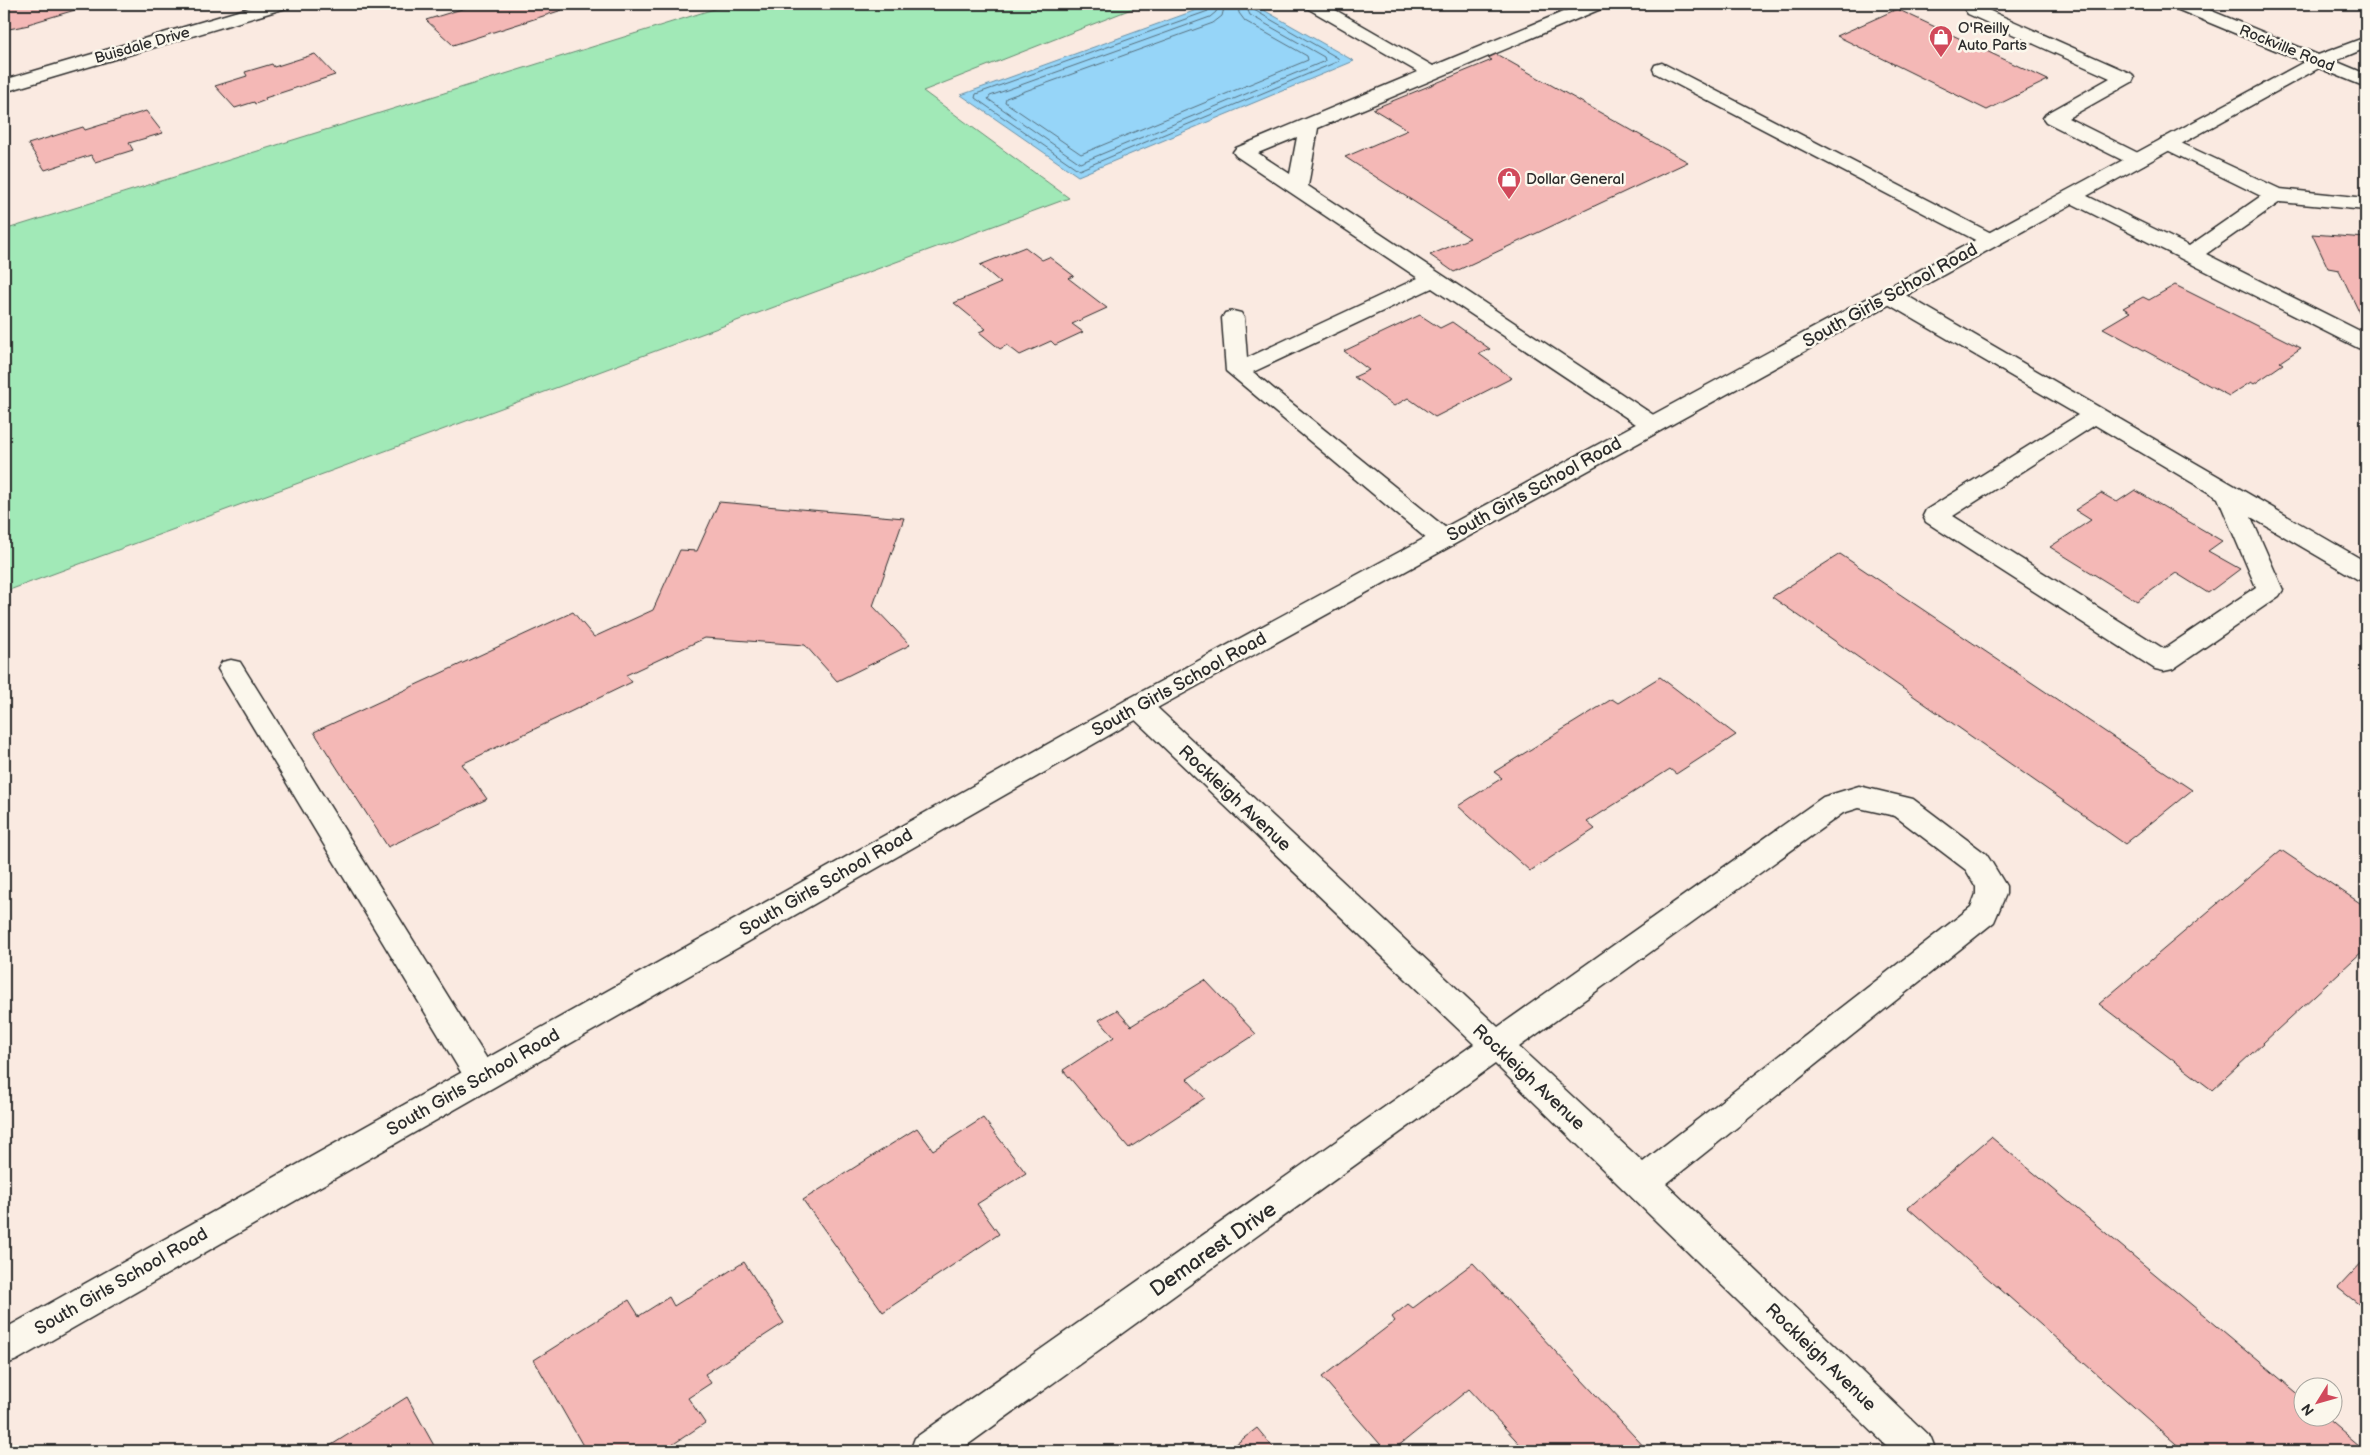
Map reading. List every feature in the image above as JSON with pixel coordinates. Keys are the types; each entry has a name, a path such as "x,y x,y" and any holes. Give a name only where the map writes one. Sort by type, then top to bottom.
{"main road":[{"name":"Buisdale Drive","path":"4,86 280,4"},
{"path":"1313,4 1431,72"},
{"path":"1597,4 1243,152 1653,424"},
{"path":"1986,4 1974,10 2125,78 2053,118 2137,160"},
{"name":"Rockville Road","path":"2180,4 2366,81"},
{"name":"South Girls School Road","path":"4,1348 1138,706 2319,61 2366,42"},
{"path":"1662,69 1990,240"},
{"path":"1297,188 1309,124"},
{"path":"2168,143 2276,195 2366,204"},
{"path":"2191,255 2276,195"},
{"path":"2072,196 2366,343"},
{"path":"1237,371 1434,279"},
{"path":"1889,295 2366,573"},
{"path":"1234,318 1237,371 1443,539"},
{"path":"2094,415 1935,516 2164,662 2270,590 2228,492"},
{"path":"231,669 481,1077"},
{"name":"Rockleigh Avenue","path":"1138,706 1642,1183 1918,1451"},
{"name":"Demarest Drive","path":"928,1451 1840,802 1859,797 1903,807 1976,862 1991,886 1991,894 1983,914 1642,1183"}],"green space":[{"path":"730,4 1144,4 923,91 1069,198 4,592 4,230"}],"water":[{"path":"1213,4 1253,4 1354,61 1078,176 961,95"}],"building":[{"path":"17,4 70,4 75,10 29,25 4,30 4,7"},
{"path":"478,4 555,4 562,10 453,45 426,20"},
{"name":"O'Reilly Auto Parts","path":"1897,9 2048,80 1987,110 1837,36"},
{"path":"315,54 335,75 265,98 266,100 255,104 254,102 235,108 215,86 247,76 245,72 272,64 274,67"},
{"name":"Dollar General","path":"1496,54 1688,162 1454,272 1430,255 1470,238 1345,157 1408,130 1373,109 1492,60 1488,58"},
{"path":"146,111 163,133 129,143 133,150 95,162 91,155 45,170 28,144 83,127 85,130"},
{"path":"2312,234 2366,238 2366,314 2360,314 2339,270 2328,268"},
{"path":"1025,247 1042,260 1049,257 1074,276 1068,278 1107,308 1072,324 1083,332 1055,345 1051,341 1020,355 1007,345 1000,349 979,332 986,329 954,303 1001,283 980,265"},
{"path":"2175,285 2301,348 2280,362 2283,364 2254,384 2251,382 2229,396 2103,328 2130,312 2123,308 2143,297 2149,300"},
{"path":"1420,315 1440,328 1452,322 1490,349 1479,354 1512,378 1435,417 1408,398 1394,406 1354,377 1369,370 1344,351"},
{"path":"2135,490 2222,541 2208,551 2240,569 2208,593 2176,573 2137,601 2050,547 2091,520 2075,510 2101,493 2117,502"},
{"path":"719,502 904,518 873,606 910,645 837,681 805,645 705,638 626,675 632,682 462,764 487,799 388,847 314,732 573,612 594,637 653,610 680,550 697,551"},
{"path":"1840,554 2192,790 2125,844 1772,597"},
{"path":"1660,677 1736,735 1676,774 1670,769 1587,822 1595,829 1530,871 1458,806 1502,778 1494,772 1612,699 1618,703"},
{"path":"2281,850 2366,907 2366,948 2212,1090 2099,1004"},
{"path":"1205,980 1256,1034 1187,1079 1205,1098 1129,1148 1063,1070 1114,1037 1099,1020 1117,1010 1131,1026"},
{"path":"983,1118 1026,1173 977,1204 999,1234 883,1312 803,1200 917,1128 933,1150"},
{"path":"1991,1137 2292,1389 2292,1428 2339,1428 2366,1451 2184,1451 1908,1208"},
{"path":"2366,1258 2366,1310 2338,1288"},
{"path":"744,1262 784,1323 705,1374 711,1383 688,1398 705,1423 663,1451 586,1451 534,1360 629,1300 639,1316 669,1297 674,1306"},
{"path":"1473,1263 1648,1451 1526,1451 1469,1389 1392,1451 1386,1451 1322,1377 1395,1321 1392,1317 1408,1304 1413,1308"},
{"path":"407,1397 437,1451 322,1451"},
{"path":"1257,1428 1276,1451 1227,1451"}],"place":[{"name":"O'Reilly Auto Parts","path":"1941,58"},
{"name":"Dollar General","path":"1509,200"}]}
